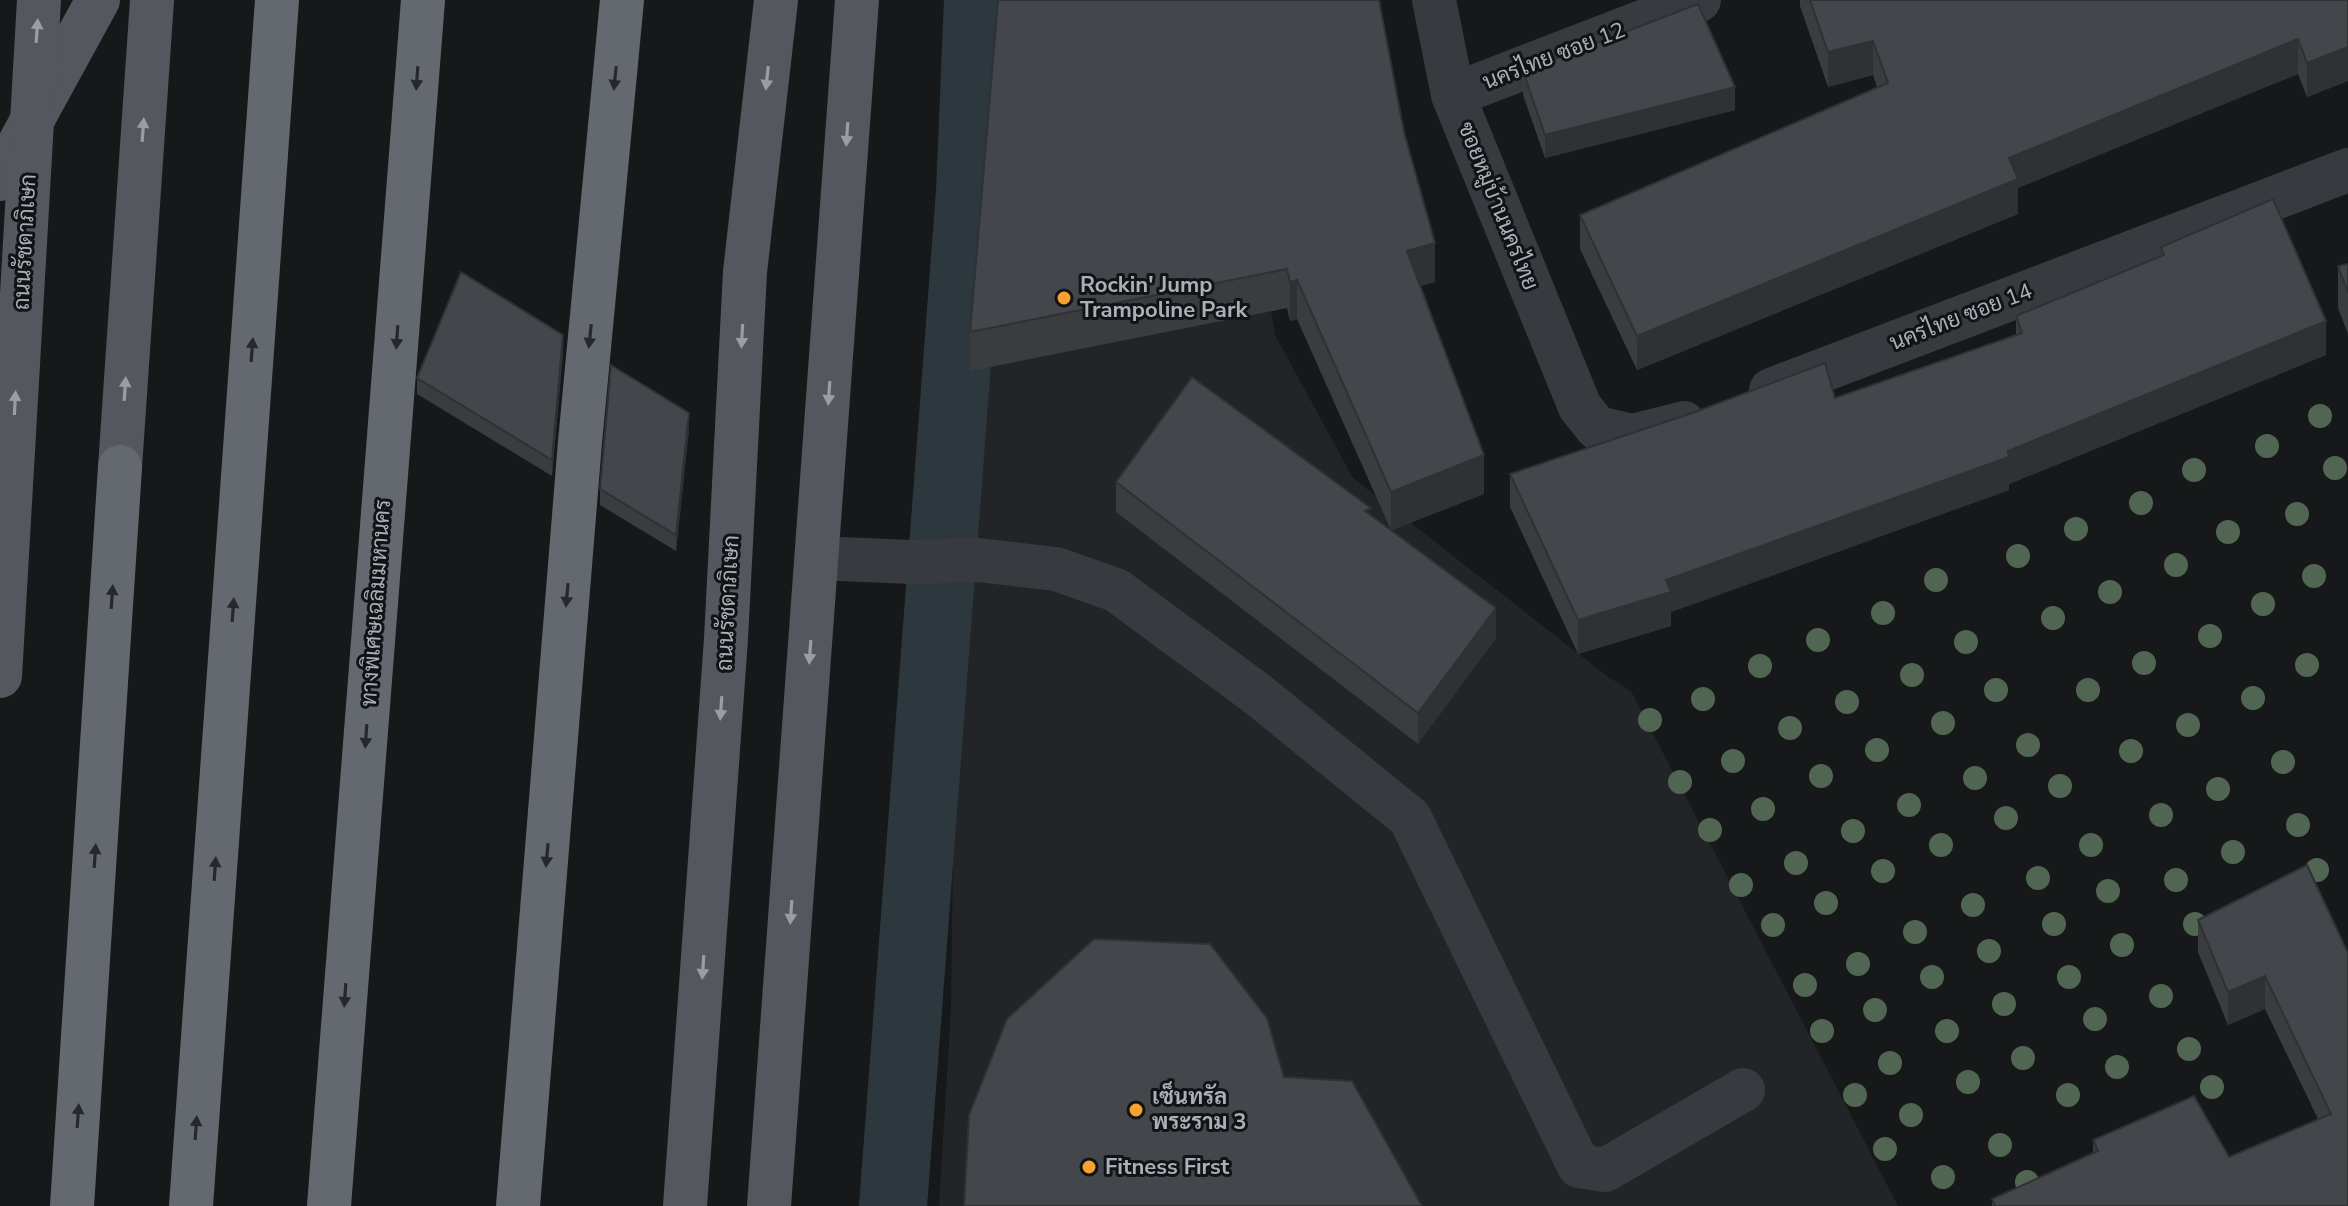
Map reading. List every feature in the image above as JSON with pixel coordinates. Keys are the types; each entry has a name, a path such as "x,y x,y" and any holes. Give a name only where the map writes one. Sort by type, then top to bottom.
{"highway":[{"path":"191,1206 277,0"},
{"name":"ทางพิเศษเฉลิมมหานคร","path":"329,1206 423,0"},
{"path":"518,1206 578,458 622,0"},
{"path":"73,1200 120,467"}],"main road":[{"name":"ถนนรัชดาภิเษก","path":"0,676 39,0"},
{"path":"0,179 98,0"},
{"path":"120,467 152,0"},
{"name":"ถนนรัชดาภิเษก","path":"685,1206 725,655 745,272 776,0"},
{"path":"769,1206 857,0"}],"street":[{"name":"ซอยหมู่บ้านนครไทย","path":"1434,0 1453,95 1580,407"},
{"name":"นครไทย ซอย 12","path":"1453,95 1699,0"},
{"name":"นครไทย ซอย 14","path":"1580,407 1597,428 1632,436 1722,408 2348,170"},
{"path":"817,558 911,562 978,560 1056,569 1116,590 1256,693 1410,818 1579,1166 1605,1170 1743,1090"}],"shaded area":[{"path":"985,0 1217,0 1275,335 1353,478 1607,676 1631,691 1898,1206 939,1206 951,1009 959,385"}],"building":[{"path":"998,0 1379,0 1404,132 1435,243 1407,251 1484,455 1391,492 1297,280 1290,282 1287,269 970,332"},
{"path":"1810,0 2348,0 2348,47 2307,63 2298,39 2009,158 2018,179 1637,336 1580,215 1888,83 1873,41 1828,52"},
{"path":"1698,4 1735,87 1545,135 1523,71"},
{"path":"2273,199 2326,321 2008,451 2009,457 1666,580 1671,592 1578,620 1510,474 1695,412 1825,363 1835,398 2022,333 2016,316 2164,255 2161,247"},
{"path":"2348,264 2348,293 2338,266"},
{"path":"461,272 563,335 552,460 417,378"},
{"path":"611,365 689,413 676,535 600,489"},
{"path":"1192,377 1371,508 1365,511 1496,608 1418,713 1116,482"},
{"path":"2307,865 2348,953 2348,1206 1995,1206 1992,1199 2098,1151 2093,1140 2194,1096 2229,1157 2331,1114 2265,976 2228,992 2198,920"},
{"name":"เซ็นทรัล พระราม 3","path":"1094,939 1210,944 1267,1018 1284,1077 1352,1081 1422,1206 964,1206 969,1115 1007,1019"}],"waterway":[{"path":"893,1206 970,192 978,0"}],"place":[{"name":"Rockin' Jump Trampoline Park","path":"1064,298"},
{"name":"เซ็นทรัล พระราม 3","path":"1136,1110"},
{"name":"Fitness First","path":"1089,1167"}]}
